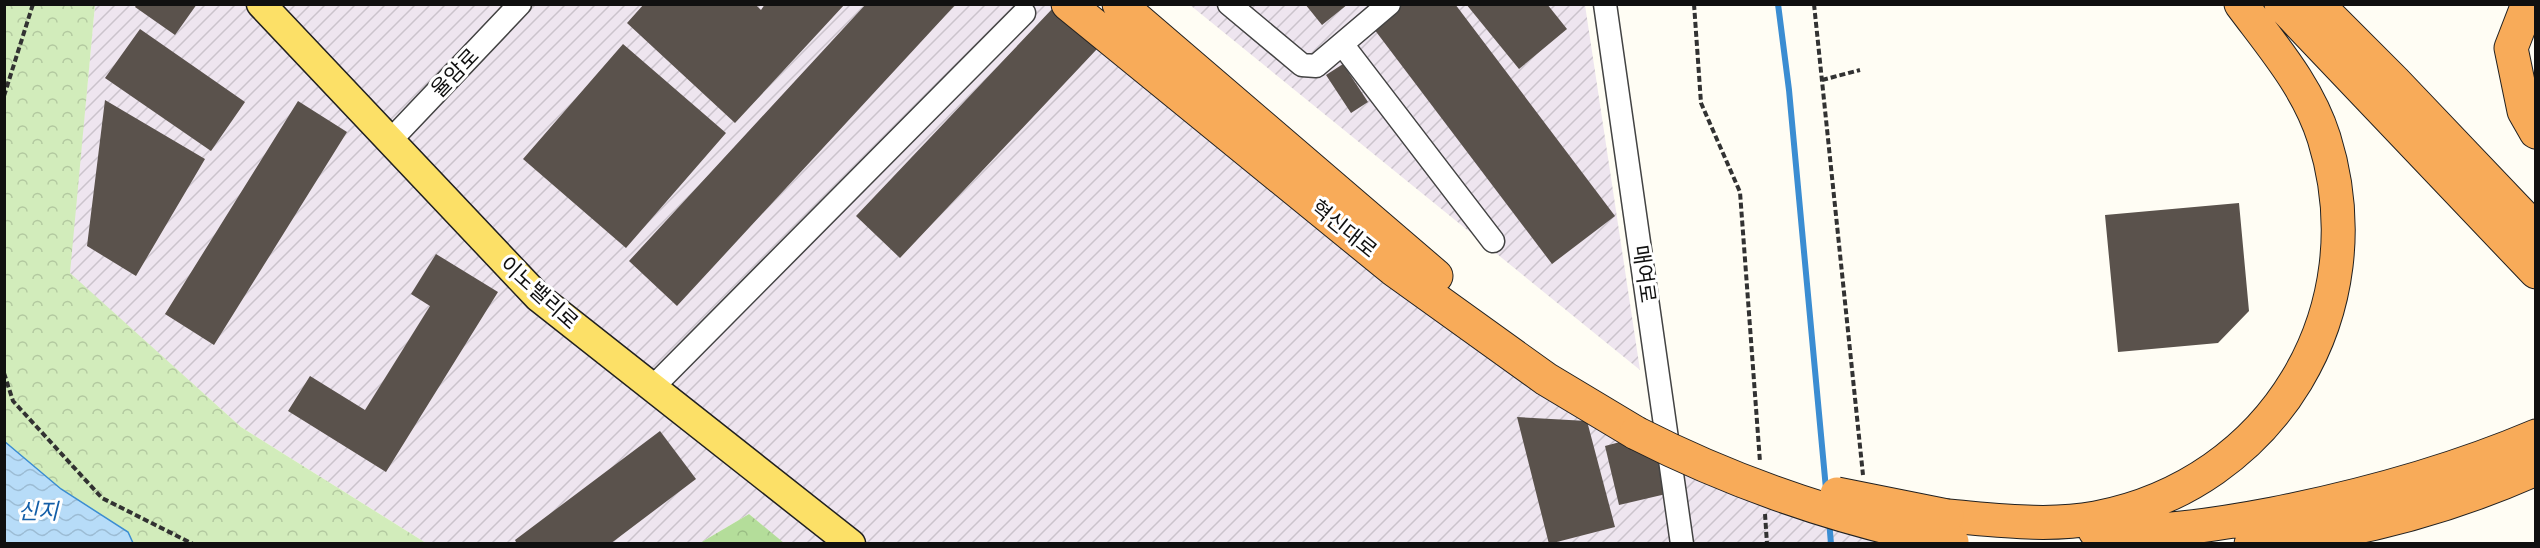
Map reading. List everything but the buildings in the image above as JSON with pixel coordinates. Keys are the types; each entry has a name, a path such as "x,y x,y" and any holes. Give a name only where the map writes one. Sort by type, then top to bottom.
{"highway":[{"name":"혁신대로","path":"1068,4 1402,276 1546,380 1638,424"},
{"path":"1119,4 1465,299 1578,378 1638,424 1738,480 1884,528 1955,534 2023,527 2103,531 2220,524 2393,487 2499,452 2535,436"},
{"path":"1955,534 2095,518 2160,499 2194,484 2231,458 2260,432 2284,402 2304,370 2322,326 2334,279 2339,226 2333,179 2324,139 2311,104 2295,76 2241,4"},
{"path":"2281,4 2535,272"},
{"path":"2317,4 2394,81 2535,230"},
{"path":"2528,4 2511,48 2524,111 2535,132"},
{"path":"2394,81 2535,205"},
{"path":"2251,543 2356,528 2438,505 2535,469"}],"main road":[{"name":"이노밸리로","path":"261,4 538,297 851,543"}],"street":[{"name":"율암로","path":"389,142 520,4"},
{"path":"1229,4 1308,67 1316,66 1389,4"},
{"name":"매여로","path":"1605,4 1682,543"},
{"path":"652,388 1024,13"},
{"path":"1342,44 1493,241"}],"path":[{"path":"4,96 33,4"},
{"path":"1694,4 1701,103 1740,192 1761,464"},
{"path":"1814,4 1864,485"},
{"path":"1822,80 1860,70"},
{"path":"4,373 13,401 102,498 193,543"},
{"path":"1764,510 1767,543"}],"shaded area":[{"path":"95,5 1058,5 1697,476 1925,543 784,544 749,514 700,543 426,543 241,427 69,273"},
{"path":"1190,5 1585,5 1640,370"}],"green space":[{"path":"4,5 95,5 70,273 241,427 426,543 5,543"},
{"path":"749,514 784,543 700,543"}],"water":[{"name":"신지","path":"4,441 61,489 128,532 133,543 5,543"}],"waterway":[{"path":"1778,4 1789,90 1826,489"},
{"path":"1829,520 1831,544"}]}
